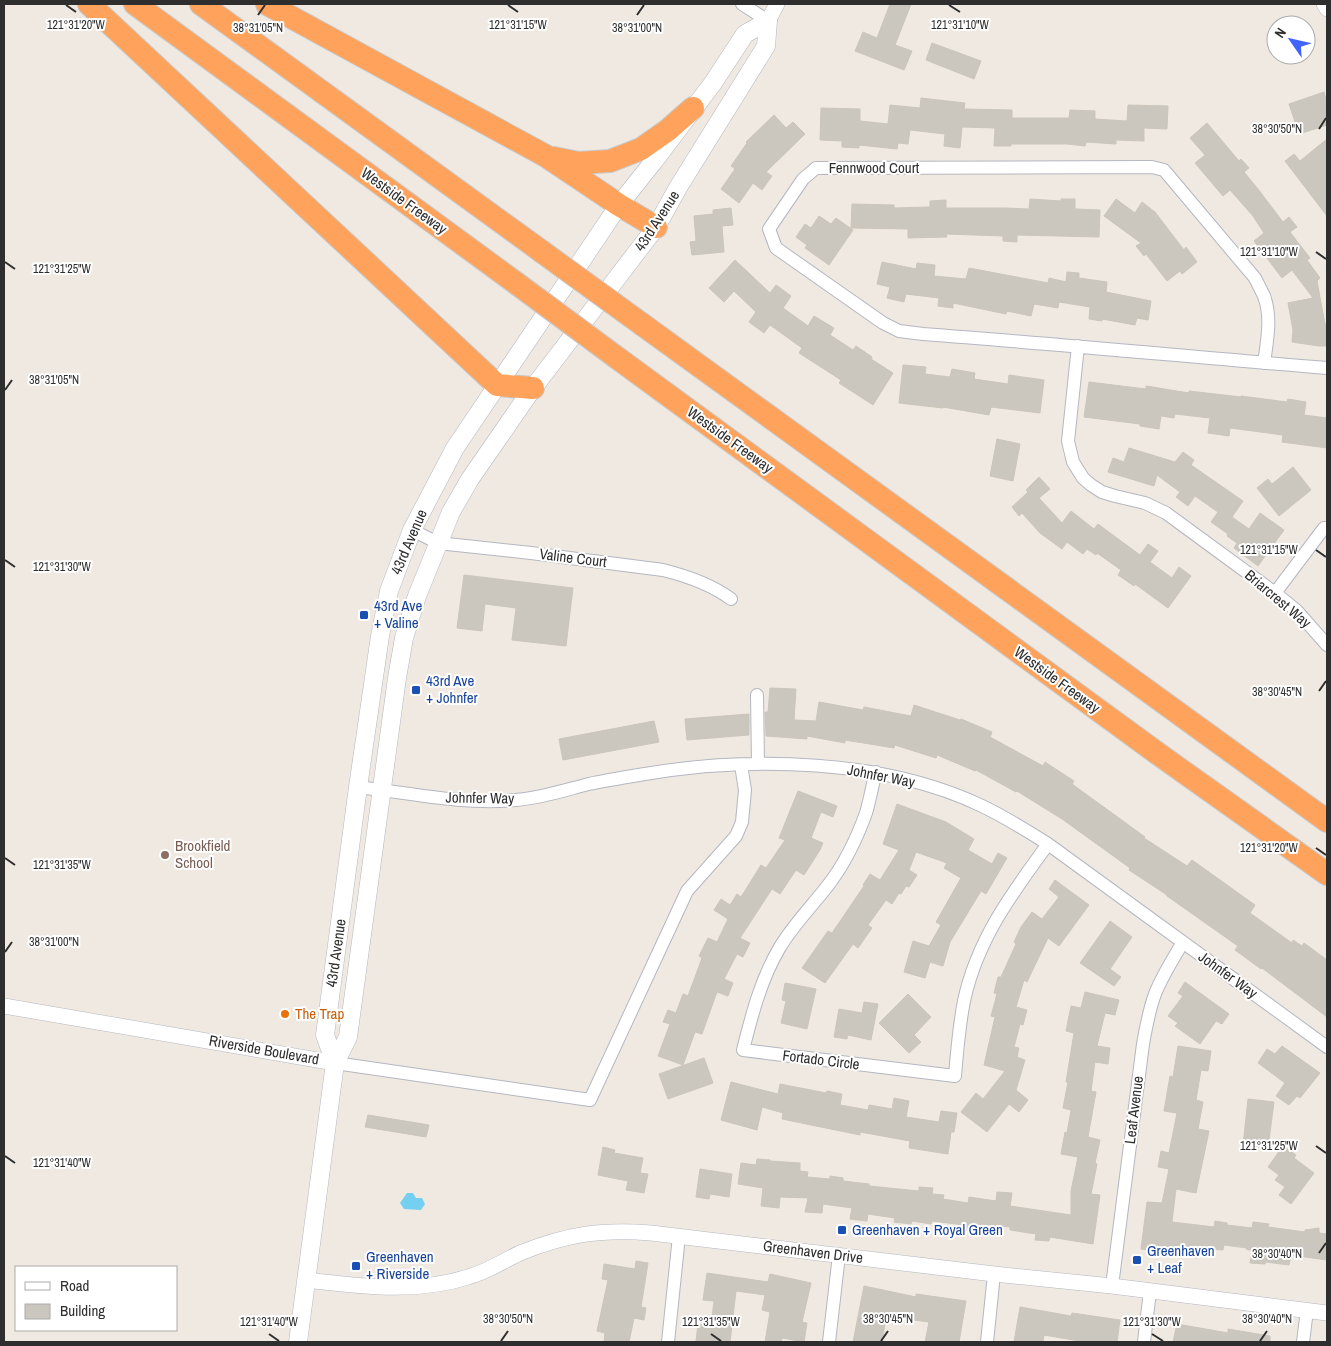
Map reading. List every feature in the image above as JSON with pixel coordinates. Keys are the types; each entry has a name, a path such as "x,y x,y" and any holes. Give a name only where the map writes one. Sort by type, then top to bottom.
{"highway":[{"path":"89,4 497,385 533,388"},
{"name":"Westside Freeway","path":"136,4 1157,753 1327,874"},
{"path":"201,4 1327,821"},
{"path":"267,4 546,156 619,205 656,227"},
{"path":"546,156 578,163 610,161 641,149 668,130 693,108"}],"main road":[{"name":"43rd Avenue","path":"335,1063 325,1035 374,667 389,591 412,530 455,448 619,205 654,162 745,34 768,21"},
{"name":"43rd Avenue","path":"335,1063 348,1037 404,638 417,596 438,543 451,512 470,479 533,388 656,227 679,186 766,46 768,21"},
{"name":"Riverside Boulevard","path":"298,1342 335,1063"}],"street":[{"path":"742,4 768,21"},
{"name":"43rd Avenue","path":"768,21 777,4"},
{"path":"1324,4 1327,10"},
{"name":"Fennwood Court","path":"1264,363 1268,313 1264,297 1255,278 1164,170 1152,166 816,168 803,179 769,229 776,248 883,323 899,331 923,334 1078,346 1264,363 1327,368"},
{"name":"Briarcrest Way","path":"1078,346 1068,441 1073,462 1083,478 1102,492 1145,503 1166,513 1275,593 1297,612 1327,645"},
{"path":"1275,593 1324,528 1327,528"},
{"name":"Valine Court","path":"412,530 438,543 663,570 683,575 705,584 731,599"},
{"path":"756,695 758,764"},
{"name":"Johnfer Way","path":"358,787 463,801 488,802 517,800 591,784 688,768 758,764 813,766 876,772 912,780 982,806 1048,844 1327,1047"},
{"path":"335,1063 590,1100 687,891 736,836 742,822 745,790 741,765"},
{"name":"Fortado Circle","path":"876,772 866,812 856,838 843,863 829,884 796,923 780,946 767,971 757,996 743,1050 955,1076 964,999 973,968 1000,910 1048,844"},
{"name":"Leaf Avenue","path":"1112,1286 1147,1019 1164,974 1183,942"},
{"name":"Riverside Boulevard","path":"4,1006 335,1063"},
{"name":"Greenhaven Drive","path":"306,1280 372,1288 430,1286 469,1277 518,1254 571,1236 624,1231 1112,1286 1327,1313"},
{"path":"668,1342 680,1236"},
{"path":"829,1342 839,1255"},
{"path":"986,1342 994,1274"},
{"path":"1144,1342 1150,1291"},
{"path":"1303,1342 1306,1310"}],"water":[{"path":"407,1193 413,1193 416,1198 422,1198 425,1204 421,1210 404,1209 400,1203"}],"building":[{"path":"890,4 911,4 895,45 912,51 904,70 855,51 863,32 877,38"},
{"path":"932,43 981,61 974,79 926,60"},
{"path":"1324,92 1327,104 1327,125 1299,134 1289,104"},
{"path":"921,98 965,103 964,109 1012,110 1012,118 1069,118 1070,110 1095,111 1095,119 1127,121 1128,105 1168,106 1167,129 1144,128 1144,141 1116,140 1116,144 1086,142 1085,146 1067,144 1011,144 1011,146 994,146 995,128 962,127 960,148 944,146 945,134 910,130 908,144 898,143 897,149 859,145 859,148 842,147 842,141 820,140 821,108 860,109 860,121 888,124 890,105 920,108"},
{"path":"774,115 786,128 793,122 805,134 766,172 772,176 762,190 753,183 739,203 721,189 735,169 731,166 746,142"},
{"path":"1207,123 1239,161 1241,159 1249,168 1244,172 1283,222 1289,217 1297,227 1290,232 1310,258 1307,260 1320,278 1317,281 1325,324 1327,324 1327,346 1292,342 1293,330 1288,303 1313,298 1292,270 1282,278 1254,241 1264,233 1253,216 1230,190 1223,196 1195,163 1205,155 1190,138"},
{"path":"1327,139 1327,216 1285,161 1294,154 1300,161"},
{"path":"1030,199 1061,201 1061,199 1075,199 1075,209 1100,210 1099,237 1017,235 1017,242 1003,241 1003,236 946,234 947,237 908,238 908,229 851,228 852,204 894,205 894,208 930,207 930,201 946,200 946,208 1029,209"},
{"path":"1116,199 1135,213 1142,202 1155,212 1184,250 1186,247 1197,262 1182,274 1180,271 1167,281 1146,254 1144,256 1136,246 1141,243 1104,216"},
{"path":"731,208 733,225 722,226 724,252 692,255 690,242 696,241 694,216 713,214 713,210"},
{"path":"819,216 831,224 836,218 853,230 829,265 805,248 807,245 796,237 805,224 811,228"},
{"path":"735,260 770,293 776,285 791,296 783,308 808,326 814,316 834,328 830,335 853,350 856,346 872,357 871,359 893,373 873,405 839,383 841,380 799,353 802,348 770,325 764,333 749,322 756,312 734,291 724,302 709,288"},
{"path":"882,262 916,269 917,263 935,265 934,276 966,279 969,268 1048,283 1049,278 1066,282 1067,272 1079,273 1079,278 1107,282 1106,292 1151,301 1148,320 1137,318 1135,325 1102,319 1102,321 1089,319 1090,307 1059,302 1058,308 1034,304 1031,316 1007,311 1006,314 953,303 953,308 938,306 939,298 906,294 904,302 887,298 890,287 877,284"},
{"path":"903,365 926,367 925,374 950,377 952,369 975,373 974,379 1008,384 1009,375 1044,380 1040,413 991,407 989,415 943,407 899,403"},
{"path":"1089,382 1146,389 1146,386 1189,393 1189,391 1287,402 1288,399 1306,402 1304,415 1327,418 1327,448 1282,442 1283,435 1230,428 1229,436 1208,433 1210,418 1175,414 1174,418 1161,416 1159,429 1140,426 1140,424 1084,417"},
{"path":"997,439 1020,444 1013,481 990,476"},
{"path":"1129,448 1175,462 1183,452 1194,460 1191,465 1243,501 1232,517 1249,529 1260,513 1284,530 1258,566 1234,548 1237,543 1211,522 1218,512 1195,496 1188,506 1176,497 1180,492 1157,475 1154,486 1108,472 1113,458 1124,462"},
{"path":"1293,467 1311,490 1279,516 1257,488 1268,479 1272,484"},
{"path":"1039,477 1050,489 1039,498 1062,523 1071,511 1094,529 1098,524 1140,555 1148,544 1158,551 1150,562 1172,578 1179,567 1191,576 1168,608 1135,584 1134,586 1118,575 1121,570 1097,553 1096,555 1087,549 1083,554 1067,542 1062,549 1040,533 1022,513 1019,516 1012,507 1028,492 1026,490"},
{"path":"464,575 573,588 566,646 512,640 516,608 485,604 482,631 457,628"},
{"path":"770,688 796,689 794,720 816,721 819,702 863,710 864,707 911,716 914,705 961,719 992,732 990,737 1043,766 1045,762 1074,781 1072,784 1144,838 1187,866 1192,860 1255,905 1250,913 1292,943 1293,940 1302,946 1304,943 1327,960 1327,1017 1235,950 1238,946 1129,870 1130,868 1062,819 1017,791 976,770 937,755 936,758 895,745 894,748 845,740 845,743 807,736 807,739 766,736 765,712 768,712"},
{"path":"749,714 749,735 687,740 685,719"},
{"path":"654,721 659,742 563,760 559,739"},
{"path":"798,791 837,806 833,817 821,812 811,838 823,843 820,850 804,875 796,870 780,894 772,889 740,938 750,943 743,957 737,954 724,979 733,983 728,996 717,992 702,1034 695,1032 683,1065 658,1056 670,1024 663,1022 668,1010 676,1013 683,994 688,996 702,958 699,956 708,938 717,942 728,919 714,910 721,899 730,905 737,894 741,897 761,865 766,868 785,840 779,838"},
{"path":"897,804 946,822 974,839 968,850 992,864 998,853 1007,858 986,894 981,891 950,942 943,966 930,962 925,978 904,972 913,941 929,946 941,925 936,922 961,878 944,868 947,863 916,852 909,870 917,875 909,887 906,886 901,894 899,893 892,904 886,900 868,925 872,928 858,948 853,944 825,983 802,968 828,931 832,933 870,874 880,880 899,850 883,844"},
{"path":"1055,880 1089,905 1059,946 1048,938 1027,982 1024,980 1016,1007 1027,1010 1023,1025 1020,1024 1014,1047 1019,1048 1017,1057 1025,1060 1016,1090 1028,1100 1019,1112 1009,1104 987,1132 961,1112 976,1093 983,1099 1005,1071 984,1065 995,1017 991,1016 997,994 994,993 998,977 1001,977 1016,944 1014,942 1021,927 1032,912 1042,919 1059,897 1049,889"},
{"path":"1110,921 1132,937 1110,969 1121,977 1114,986 1080,963"},
{"path":"1185,982 1229,1014 1222,1024 1216,1021 1200,1044 1175,1026 1178,1023 1168,1016 1183,996 1178,993"},
{"path":"785,983 816,989 807,1029 781,1023 786,1001 782,1000"},
{"path":"1085,992 1119,1000 1115,1015 1105,1013 1097,1046 1110,1048 1108,1064 1095,1062 1091,1091 1096,1092 1088,1137 1100,1140 1091,1194 1100,1195 1093,1244 1050,1237 1049,1241 1035,1240 1036,1234 1010,1230 1010,1227 981,1224 979,1232 964,1230 964,1225 932,1221 931,1224 912,1221 911,1224 894,1222 895,1218 868,1214 867,1221 850,1219 852,1208 823,1204 822,1213 805,1212 808,1198 780,1197 779,1208 761,1206 763,1188 738,1184 741,1163 756,1165 757,1159 770,1160 800,1163 800,1171 808,1172 807,1177 830,1179 830,1176 843,1178 843,1181 869,1184 869,1186 919,1191 919,1187 933,1188 932,1194 944,1195 943,1199 968,1203 969,1197 996,1201 997,1192 1012,1193 1010,1206 1071,1215 1071,1191 1078,1157 1061,1154 1071,1110 1063,1108 1074,1033 1066,1031 1071,1006 1081,1008"},
{"path":"908,994 931,1017 914,1035 921,1042 909,1053 879,1023"},
{"path":"864,1002 878,1004 871,1040 848,1035 847,1039 834,1037 839,1009 862,1013"},
{"path":"1178,1046 1211,1051 1208,1071 1201,1070 1196,1100 1203,1102 1198,1129 1209,1131 1196,1193 1176,1189 1172,1222 1214,1227 1215,1221 1227,1223 1227,1225 1252,1228 1253,1222 1269,1224 1268,1227 1305,1232 1305,1230 1319,1228 1319,1233 1327,1234 1327,1260 1291,1255 1289,1265 1266,1262 1265,1264 1250,1263 1252,1251 1247,1248 1224,1245 1223,1250 1200,1248 1198,1258 1141,1249 1147,1202 1162,1203 1169,1169 1158,1167 1161,1151 1169,1153 1177,1113 1164,1111 1170,1076 1173,1077"},
{"path":"1282,1046 1320,1073 1300,1098 1297,1096 1289,1105 1276,1096 1285,1083 1258,1063 1267,1049 1275,1054"},
{"path":"704,1058 713,1083 668,1099 659,1074"},
{"path":"731,1082 778,1094 780,1084 826,1093 827,1091 842,1094 840,1105 868,1110 869,1105 892,1109 894,1098 909,1101 906,1117 939,1122 941,1111 957,1113 954,1132 951,1132 948,1154 909,1148 910,1141 860,1132 860,1135 782,1119 783,1113 762,1107 757,1130 721,1120"},
{"path":"1248,1099 1274,1102 1268,1148 1243,1145"},
{"path":"368,1115 429,1125 426,1137 365,1127"},
{"path":"1283,1146 1296,1155 1294,1158 1314,1173 1291,1204 1279,1195 1285,1187 1275,1180 1279,1175 1268,1167"},
{"path":"603,1147 615,1150 614,1153 643,1158 640,1173 648,1174 644,1193 626,1190 628,1181 598,1175"},
{"path":"700,1169 732,1174 729,1197 710,1194 709,1199 696,1197"},
{"path":"636,1261 648,1263 641,1307 646,1308 644,1320 634,1318 629,1342 604,1342 605,1333 597,1331 608,1280 602,1279 604,1264 635,1269"},
{"path":"707,1273 768,1282 770,1274 811,1283 802,1322 807,1323 804,1342 782,1338 781,1342 765,1342 770,1312 762,1310 765,1295 736,1291 730,1342 696,1341 698,1324 711,1326 714,1301 703,1300"},
{"path":"864,1286 916,1297 916,1294 966,1301 959,1342 925,1342 929,1322 886,1318 882,1342 853,1342"},
{"path":"1020,1307 1071,1316 1072,1313 1120,1320 1117,1342 1085,1342 1044,1335 1043,1342 1014,1342"},
{"path":"1177,1324 1228,1333 1228,1329 1270,1336 1270,1342 1173,1342"}],"place":[{"name":"43rd Ave + Valine","path":"364,615"},
{"name":"43rd Ave + Johnfer","path":"416,690"},
{"name":"Brookfield School","path":"165,855"},
{"name":"The Trap","path":"285,1014"},
{"name":"Greenhaven + Royal Green","path":"842,1230"},
{"name":"Greenhaven + Leaf","path":"1137,1260"},
{"name":"Greenhaven + Riverside","path":"356,1266"}]}
